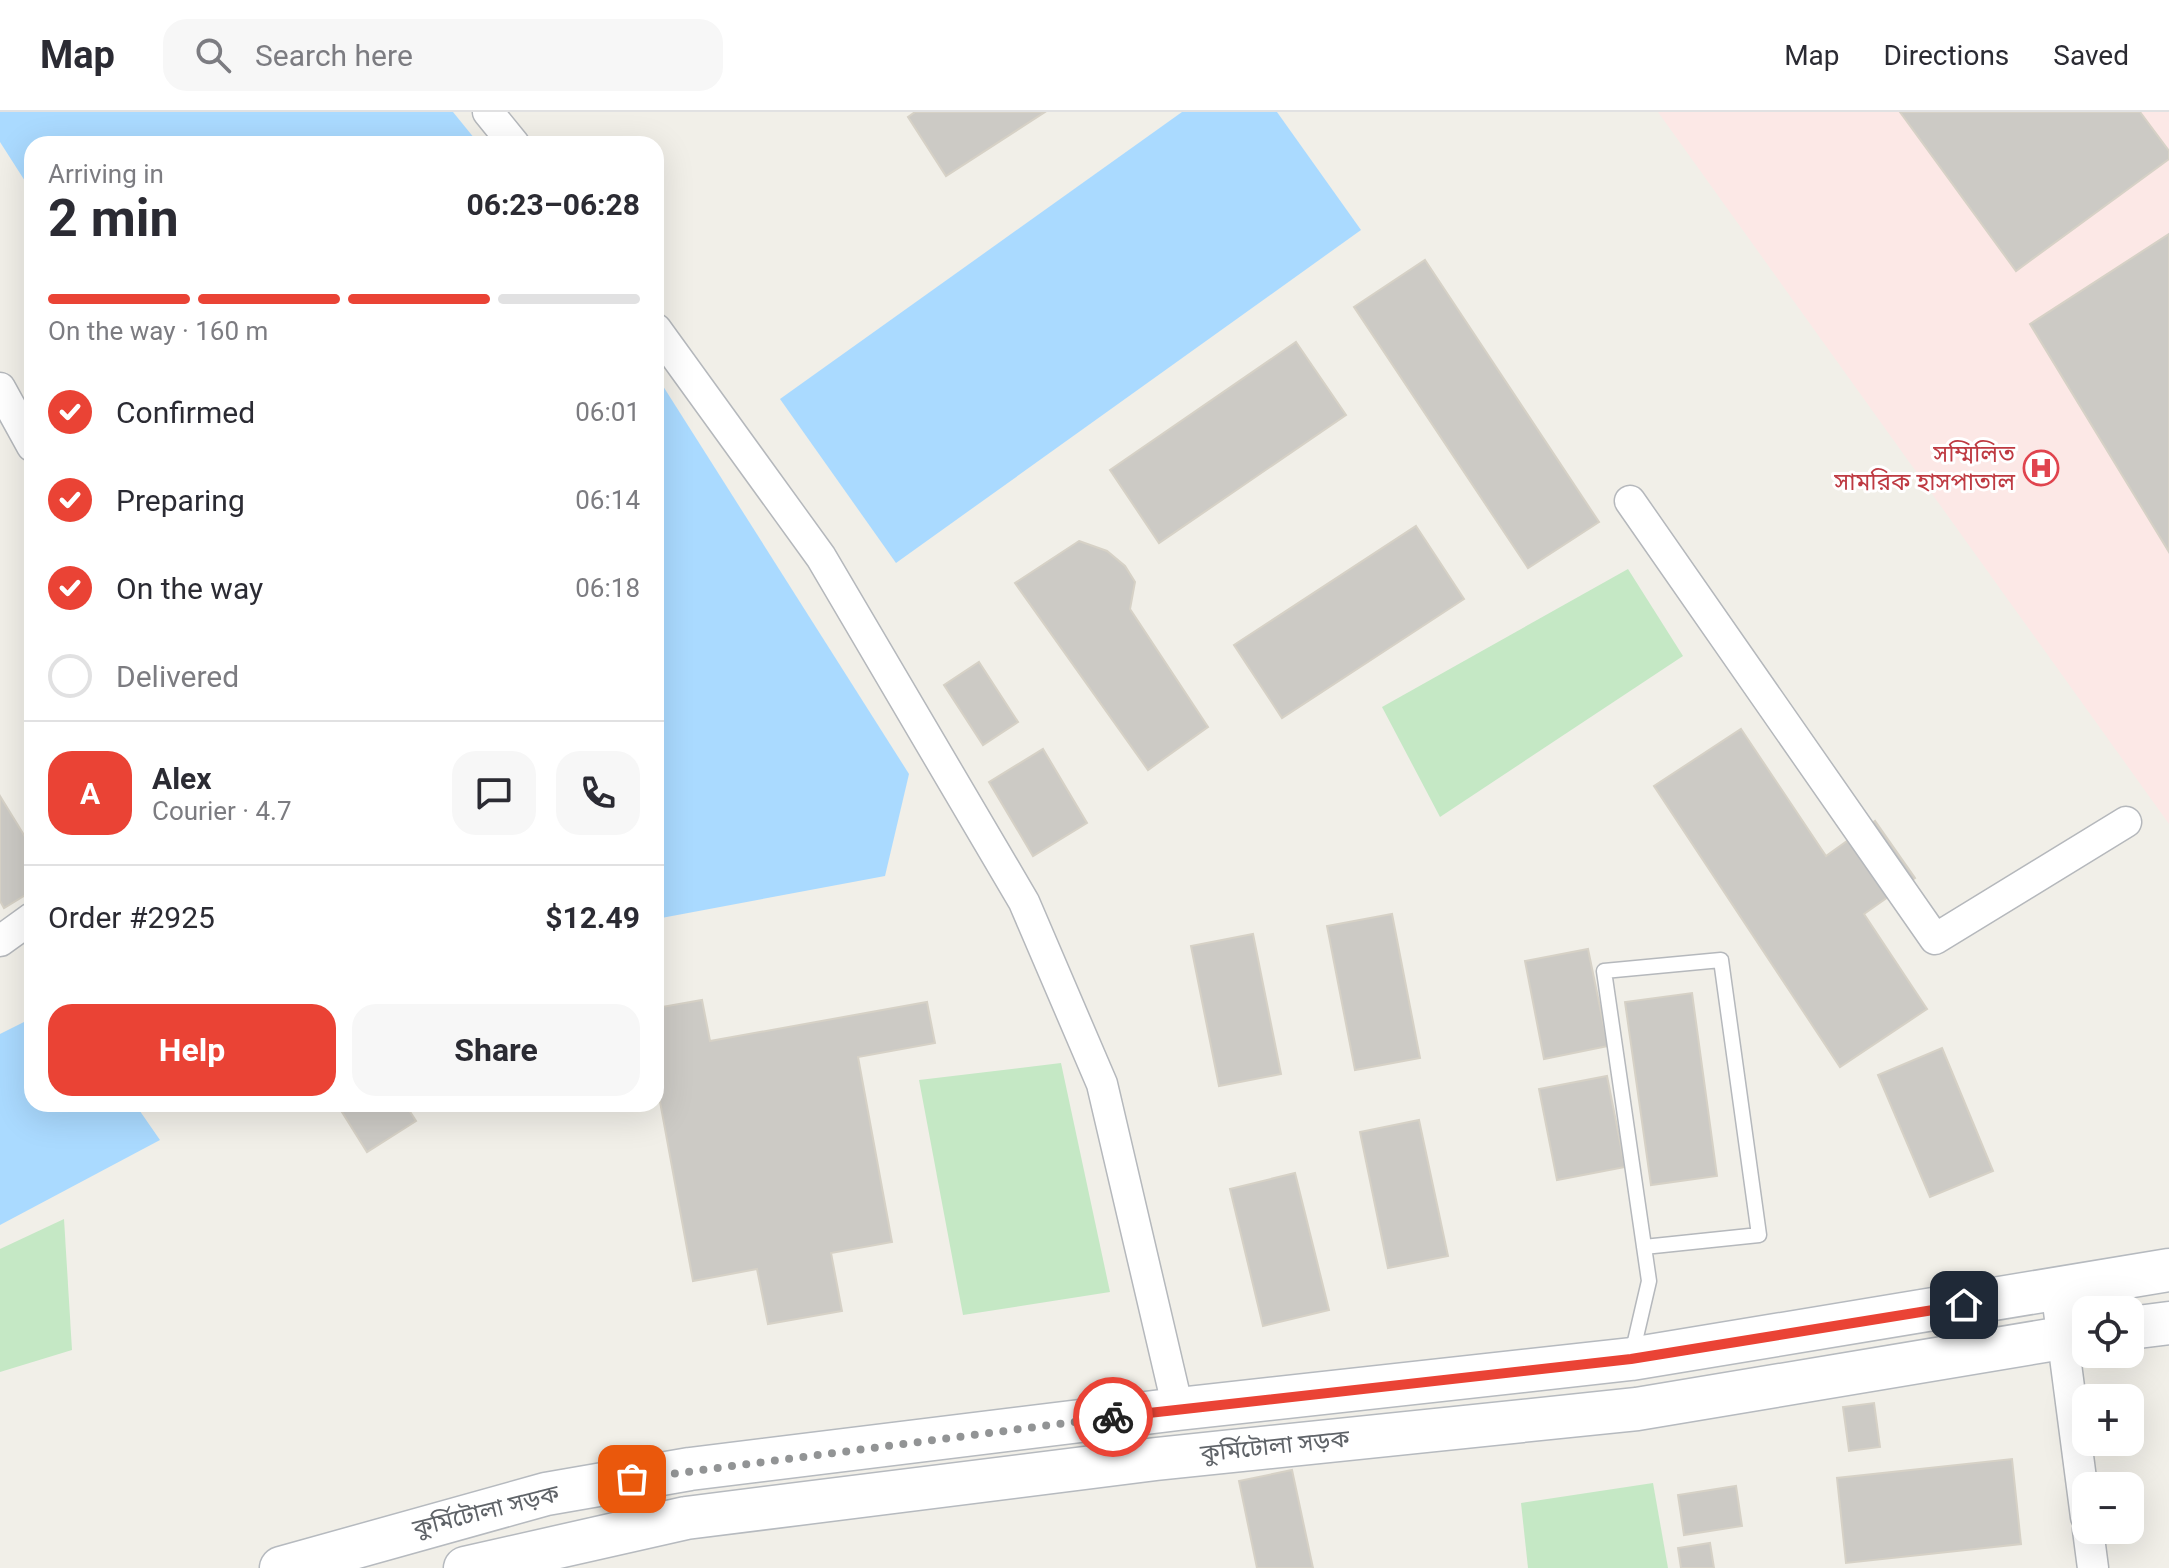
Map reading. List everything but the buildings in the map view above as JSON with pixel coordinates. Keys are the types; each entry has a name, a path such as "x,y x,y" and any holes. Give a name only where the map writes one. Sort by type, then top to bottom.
{"main road":[{"name":"কুর্মিটোলা সড়ক","path":"281,1568 546,1494 690,1469 1178,1409 1631,1359 1841,1327 2169,1270"},
{"path":"2144,1326 2169,1323"},
{"name":"কুর্মিটোলা সড়ক","path":"465,1568 580,1555 686,1518 1125,1462 1637,1409 2072,1336"},
{"path":"546,1494 580,1555"}],"street":[{"path":"488,112 508,136"},
{"path":"664,340 821,557 1024,902 1102,1084 1178,1409"},
{"path":"0,388 24,432"},
{"path":"1630,501 1935,939 2126,822"},
{"path":"0,941 24,924"},
{"path":"2056,1288 2072,1331"},
{"path":"2076,1368 2083,1472"},
{"path":"2090,1544 2093,1568"}],"lane":[{"path":"1631,1359 1649,1281 1644,1247 1604,971 1721,960 1759,1235 1644,1247"}],"shaded area":[{"name":"সম্মিলিত সামরিক হাসপাতাল","path":"1658,112 2169,112 2169,824"}],"green space":[{"path":"1628,569 1683,656 1440,817 1382,707"},
{"path":"1061,1063 1110,1292 963,1315 919,1080"},
{"path":"64,1219 72,1350 0,1372 0,1249"},
{"path":"1653,1483 1668,1568 1528,1568 1521,1503"}],"water":[{"path":"0,112 453,112 472,136 24,136 24,180 0,142"},
{"path":"1182,112 1277,112 1361,230 896,563 780,399"},
{"path":"664,388 909,774 885,876 664,917"},
{"path":"24,1022 24,1112 141,1112 160,1140 0,1225 0,1034"}],"way so far":[{"path":"632,1479 690,1469 1113,1417"}],"place":[{"name":"সম্মিলিত সামরিক হাসপাতাল","path":"2041,468"}],"route":[{"path":"1113,1417 1631,1359 1964,1305"}]}
